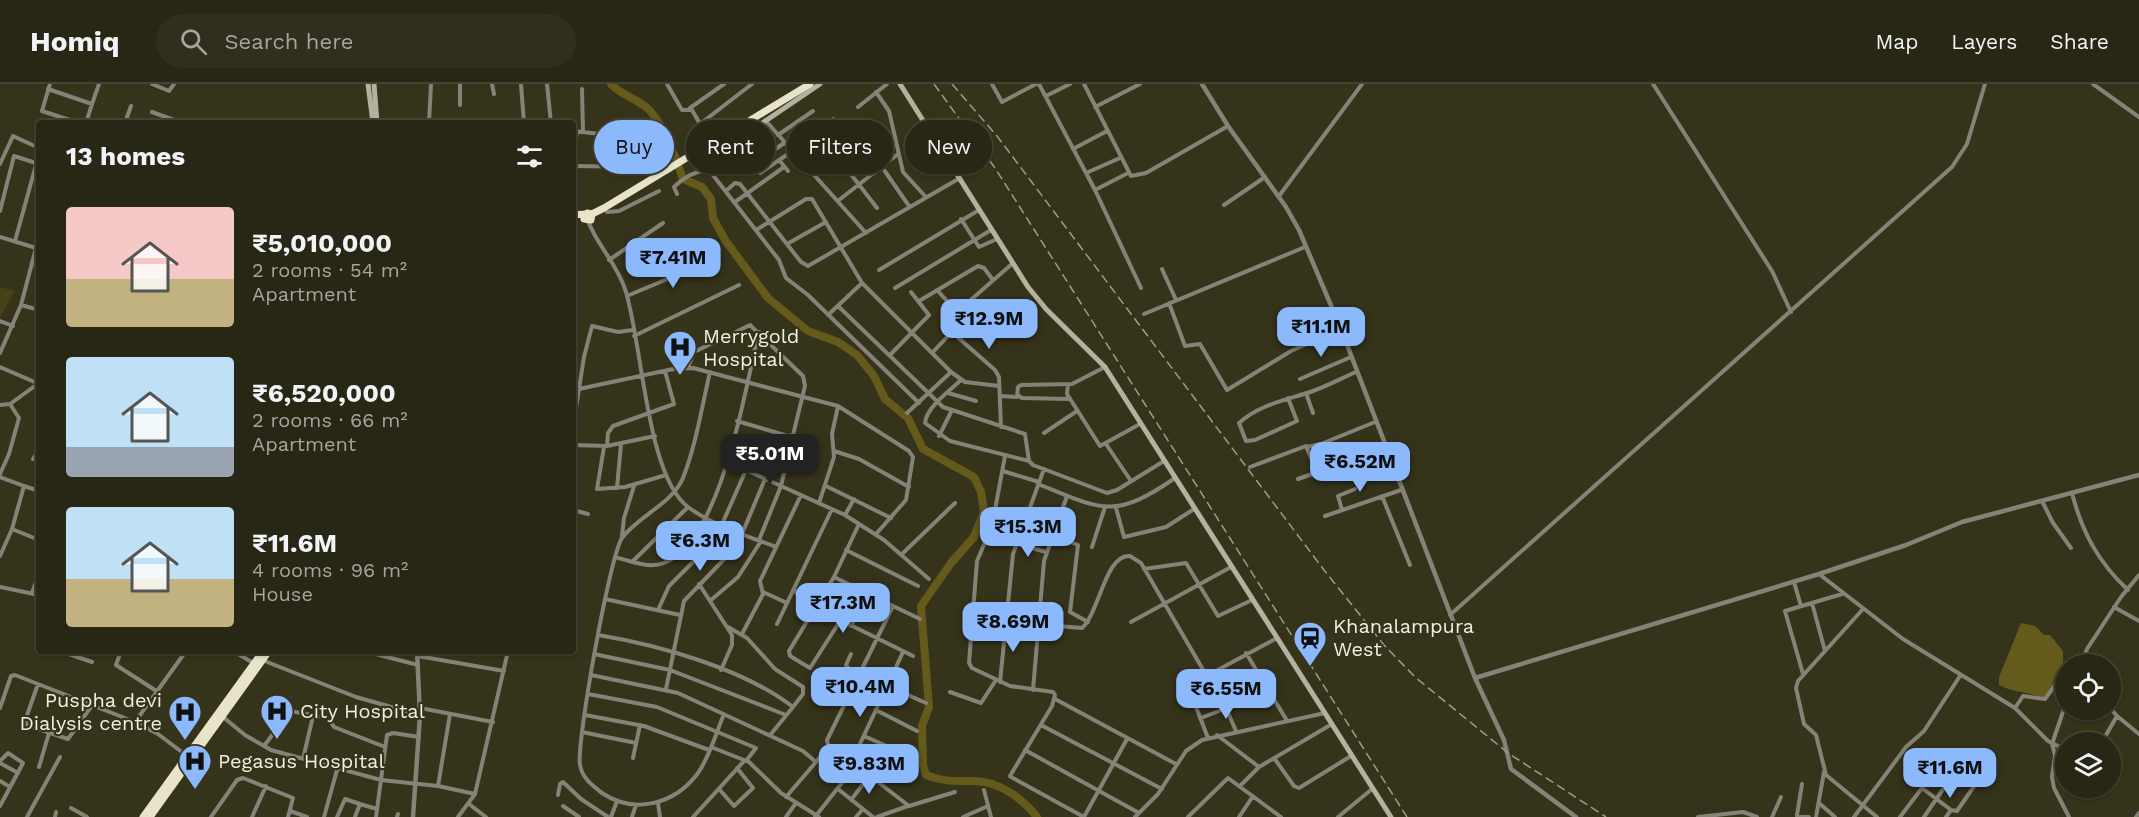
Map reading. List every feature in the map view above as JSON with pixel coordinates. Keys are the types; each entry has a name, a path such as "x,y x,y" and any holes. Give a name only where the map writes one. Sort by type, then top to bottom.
{"highway":[{"path":"754,120 810,84"},
{"path":"588,217 686,158"},
{"path":"576,217 588,217 608,212 635,190"},
{"path":"143,817 222,716 262,654"},
{"path":"150,817 189,757 258,662 267,654"}],"main road":[{"path":"368,84 373,120"},
{"path":"374,84 377,120"},
{"path":"765,120 820,84"},
{"path":"900,84 1036,298 1105,367 1390,817"}],"street":[{"path":"50,84 42,111 70,120"},
{"path":"87,120 99,84"},
{"path":"152,84 170,91 174,84"},
{"path":"429,120 431,84"},
{"path":"460,84 460,105"},
{"path":"492,84 494,94"},
{"path":"521,84 524,120"},
{"path":"547,84 551,120"},
{"path":"669,85 682,110 689,109 724,84"},
{"path":"705,120 752,84"},
{"path":"858,107 887,84"},
{"path":"992,84 1002,102 1038,84 1095,190 1141,288"},
{"path":"1046,96 1070,84"},
{"path":"1084,84 1128,173 1137,177 1228,126"},
{"path":"1095,107 1140,84"},
{"path":"1202,84 1228,126 1279,196 1299,230 1341,329 1384,448 1475,678 1504,740 1511,769 1576,817"},
{"path":"1279,196 1362,84"},
{"path":"1653,84 1772,271 1791,312"},
{"path":"1450,615 1952,168 1967,144 1985,84"},
{"path":"2093,84 2139,117"},
{"path":"48,89 92,104"},
{"path":"582,89 583,132"},
{"path":"876,92 889,111 904,174 925,196"},
{"path":"126,120 131,106"},
{"path":"689,109 697,120"},
{"path":"778,135 813,111"},
{"path":"152,112 174,120"},
{"path":"1073,148 1107,131"},
{"path":"576,132 594,133"},
{"path":"775,132 787,147"},
{"path":"0,164 13,136 36,146"},
{"path":"775,149 784,143"},
{"path":"775,163 787,153"},
{"path":"893,158 898,154"},
{"path":"0,212 14,156 36,163 15,242"},
{"path":"1086,173 1120,158"},
{"path":"779,160 787,170"},
{"path":"576,166 594,166"},
{"path":"735,202 784,167"},
{"path":"677,194 674,188 679,182 689,175 709,170 782,264 786,278 828,315 919,403"},
{"path":"1095,190 1128,173"},
{"path":"813,174 839,200 866,233"},
{"path":"851,174 877,208"},
{"path":"839,200 873,174"},
{"path":"887,174 909,206"},
{"path":"1224,204 1265,177"},
{"path":"726,190 739,183 787,244 808,266 925,196 960,178"},
{"path":"608,212 619,211 659,191"},
{"path":"756,230 809,198 813,201 862,283 951,372 960,380 976,385 999,386"},
{"path":"879,270 961,219 980,210"},
{"path":"588,217 609,260 621,278 627,296 641,376 655,436 666,475 674,491 688,507 707,518 776,547"},
{"path":"961,219 980,248 998,239"},
{"path":"787,244 826,222"},
{"path":"609,260 663,223"},
{"path":"895,288 992,229"},
{"path":"0,237 36,248"},
{"path":"1144,314 1305,247"},
{"path":"0,353 21,305 36,256"},
{"path":"627,296 710,261"},
{"path":"937,290 957,312 1013,263"},
{"path":"919,301 978,266 984,268 993,280"},
{"path":"1162,269 1176,300"},
{"path":"828,315 862,283"},
{"path":"634,336 739,285"},
{"path":"890,355 929,315 911,292"},
{"path":"1169,303 1185,346 1200,344 1227,390 1298,347 1341,329"},
{"path":"21,305 36,309"},
{"path":"838,306 938,403 951,412 1025,434 1029,461"},
{"path":"0,321 13,326"},
{"path":"688,367 694,352 750,325 803,376 805,383 781,486 760,541 738,577 711,600"},
{"path":"576,408 592,326 618,332 633,330"},
{"path":"615,557 656,565 672,559 687,546 707,518 728,462 759,332"},
{"path":"932,353 949,335 954,334 995,370 999,386 1001,427"},
{"path":"1300,379 1351,357"},
{"path":"0,367 36,382"},
{"path":"579,389 688,367 838,406 912,454 909,487 904,505 876,534"},
{"path":"1019,396 1018,387 1021,385 1068,384 1105,367"},
{"path":"665,371 674,404 613,426 608,433 597,489 634,485 666,475"},
{"path":"622,537 674,491 683,477 710,372"},
{"path":"907,413 951,372"},
{"path":"1288,398 1297,421 1255,440 1246,441 1239,426 1241,421 1266,406 1288,398 1306,393 1356,372"},
{"path":"960,380 924,421 939,436 956,443 1029,461 1107,493 1164,461"},
{"path":"0,405 10,404 36,384"},
{"path":"1068,384 1066,392 1100,446 1140,424"},
{"path":"948,393 976,401"},
{"path":"1306,393 1313,413"},
{"path":"1000,396 1070,399"},
{"path":"10,404 19,418 0,476 36,490"},
{"path":"819,503 834,452 831,434 838,406"},
{"path":"1044,433 1077,411"},
{"path":"939,436 951,412"},
{"path":"737,421 788,436 793,435"},
{"path":"1250,467 1302,446 1321,444 1375,422"},
{"path":"576,445 605,447 655,436"},
{"path":"617,488 621,444"},
{"path":"1106,444 1131,481"},
{"path":"1307,447 1317,472"},
{"path":"1298,479 1384,448"},
{"path":"834,452 859,459 909,487"},
{"path":"33,459 36,454"},
{"path":"1005,456 994,518 977,561 970,666 998,681 1033,690 1053,692 1055,699 1010,776 1084,817 1127,739"},
{"path":"728,462 845,515 876,534 929,579"},
{"path":"950,692 981,703 998,681 1016,544 1044,469"},
{"path":"658,610 669,586 708,550 724,525 746,470"},
{"path":"1003,471 1039,483 1067,496 1116,508 1146,497 1174,478"},
{"path":"1475,678 1819,574 1906,545 1956,524 2139,476"},
{"path":"666,689 680,615 687,596 723,563 742,534 765,479"},
{"path":"634,485 624,518 622,537 615,557 594,654 579,762 584,776 617,801 636,806 658,803 688,783 698,772 724,714"},
{"path":"0,556 12,529 24,486"},
{"path":"825,486 891,518"},
{"path":"1342,510 1338,496 1354,489"},
{"path":"1325,516 1401,490"},
{"path":"2072,493 2081,521 2099,560 2128,590"},
{"path":"742,634 763,592 760,581 801,495"},
{"path":"1033,690 1046,552 1067,496"},
{"path":"1383,496 1410,565"},
{"path":"845,515 854,499"},
{"path":"2042,501 2053,523 2071,548"},
{"path":"901,555 955,502"},
{"path":"633,562 688,507"},
{"path":"1092,547 1105,507"},
{"path":"1116,508 1124,537 1166,526 1194,508"},
{"path":"777,624 832,509"},
{"path":"576,511 588,514"},
{"path":"840,621 813,666 806,667 789,654 834,577 859,524"},
{"path":"12,529 36,538"},
{"path":"1052,535 1078,545 1070,612 1088,622"},
{"path":"988,536 1046,552"},
{"path":"846,550 918,586"},
{"path":"972,619 1079,629 1088,622 1118,558 1131,555 1144,569 1218,693 1258,674"},
{"path":"1144,569 1183,562 1189,566 1218,616 1252,600"},
{"path":"1131,622 1231,567"},
{"path":"1819,574 1863,609 1960,676 2015,708 2055,745"},
{"path":"2086,654 2114,607 2139,575"},
{"path":"834,577 920,619"},
{"path":"32,593 36,582"},
{"path":"1794,582 1801,606"},
{"path":"699,584 728,627 732,645 721,670"},
{"path":"0,587 36,594"},
{"path":"795,589 800,599 816,609 913,656"},
{"path":"763,592 787,603"},
{"path":"851,626 867,594"},
{"path":"1803,674 1785,613 1843,594"},
{"path":"605,599 680,615"},
{"path":"1812,603 1825,651"},
{"path":"829,749 826,740 893,606"},
{"path":"2114,607 2139,621"},
{"path":"1816,817 1824,771 1816,735 1806,727 1803,720 1796,684 1863,609"},
{"path":"728,627 742,634 775,669 803,687 803,694 770,734"},
{"path":"598,635 674,652 774,693 793,707"},
{"path":"1208,738 1188,688 1246,653 1277,638"},
{"path":"852,761 903,652"},
{"path":"1246,653 1286,719"},
{"path":"71,654 92,662"},
{"path":"120,654 116,665 158,692"},
{"path":"135,722 184,654"},
{"path":"239,654 356,697 420,715"},
{"path":"376,654 418,665"},
{"path":"413,817 420,715 417,654 504,671"},
{"path":"458,817 475,794 507,654"},
{"path":"594,654 670,670 786,715"},
{"path":"851,654 847,667 926,703"},
{"path":"0,708 13,675 135,722 158,734 189,757"},
{"path":"591,675 666,689 770,734 803,751 816,762"},
{"path":"1854,817 1906,747 1921,736 1960,676"},
{"path":"38,684 25,723 49,733 70,738 93,704"},
{"path":"2015,708 2023,696 2045,699 2055,685"},
{"path":"588,694 657,707 756,748 693,817"},
{"path":"1055,699 1176,764"},
{"path":"1201,718 1242,702"},
{"path":"420,708 493,722"},
{"path":"1226,708 1236,731"},
{"path":"876,710 918,731"},
{"path":"264,746 288,711 328,718 334,727 386,747"},
{"path":"1135,817 1161,789 1186,751 1208,738 1324,712"},
{"path":"438,786 450,714"},
{"path":"585,715 640,725 746,760 786,797 817,816 856,765"},
{"path":"222,716 271,750 337,770 381,780 438,786 475,794"},
{"path":"303,759 313,716"},
{"path":"2121,719 2139,734"},
{"path":"2060,720 2052,744 2055,755 2053,784 2069,817"},
{"path":"1240,786 1259,767 1332,724"},
{"path":"633,758 640,725"},
{"path":"1041,725 1161,789"},
{"path":"582,732 636,743"},
{"path":"39,767 49,733"},
{"path":"376,817 389,734 419,737"},
{"path":"1217,735 1259,767"},
{"path":"864,736 916,759"},
{"path":"829,749 840,752 909,806"},
{"path":"786,797 829,749"},
{"path":"1025,750 1139,813"},
{"path":"0,806 2,798 10,787 18,773 23,763 14,755 6,753 0,762 18,773"},
{"path":"1274,758 1294,786 1299,788 1352,756"},
{"path":"27,817 60,757"},
{"path":"1900,817 1939,764 1979,778 1958,811 1951,810 1922,788"},
{"path":"719,789 734,806 753,788 737,768"},
{"path":"1924,817 1957,769"},
{"path":"324,817 337,770"},
{"path":"1824,771 1877,817"},
{"path":"851,800 870,776"},
{"path":"211,817 239,778 266,786 293,798 288,817"},
{"path":"1188,817 1226,778 1281,817"},
{"path":"0,781 10,787"},
{"path":"558,795 560,784 563,782 581,799 610,817 617,801"},
{"path":"1802,784 1797,816 1809,817"},
{"path":"252,817 266,786"},
{"path":"838,789 862,810 875,817 955,792"},
{"path":"1338,817 1372,789"},
{"path":"984,790 991,817"},
{"path":"1239,817 1253,796"},
{"path":"1772,817 1782,797"},
{"path":"337,817 345,799 377,809"},
{"path":"658,803 660,817"},
{"path":"786,817 796,803"},
{"path":"1819,803 1835,817"},
{"path":"356,817 360,804"},
{"path":"469,804 486,817"},
{"path":"563,806 579,817"},
{"path":"632,817 636,806"},
{"path":"963,817 988,806"},
{"path":"71,808 87,817"},
{"path":"856,817 862,810"},
{"path":"1946,817 1951,810"},
{"path":"290,811 306,817"},
{"path":"1698,817 1743,812 1757,817"},
{"path":"2136,817 2139,813"}],"shaded area":[{"path":"0,287 15,291 0,317"},
{"path":"2021,623 2035,626 2044,635 2050,635 2063,651 2063,654 2055,654 2055,676 2051,691 2044,698 1999,685 1999,677"}],"waterway":[{"path":"611,84 646,107 658,121 683,179 702,187 711,199 713,218 725,240 768,298 808,331 838,342 857,355 874,376 885,399 908,418 923,449 974,477 981,492 984,511 974,537 951,563 921,606 929,707 922,726 923,765 926,775 938,779 983,782 1001,787 1017,797 1037,817"}],"railway":[{"path":"934,84 995,168 1407,817"},
{"path":"952,84 997,136 1324,570 1384,645 1415,677 1508,753 1606,817"}],"place":[{"name":"Merrygold Hospital","path":"680,376"},
{"name":"Khanalampura West","path":"1310,667"},
{"name":"City Hospital","path":"277,740"},
{"name":"Puspha devi Dialysis centre","path":"185,741"},
{"name":"Pegasus Hospital","path":"195,790"}]}
